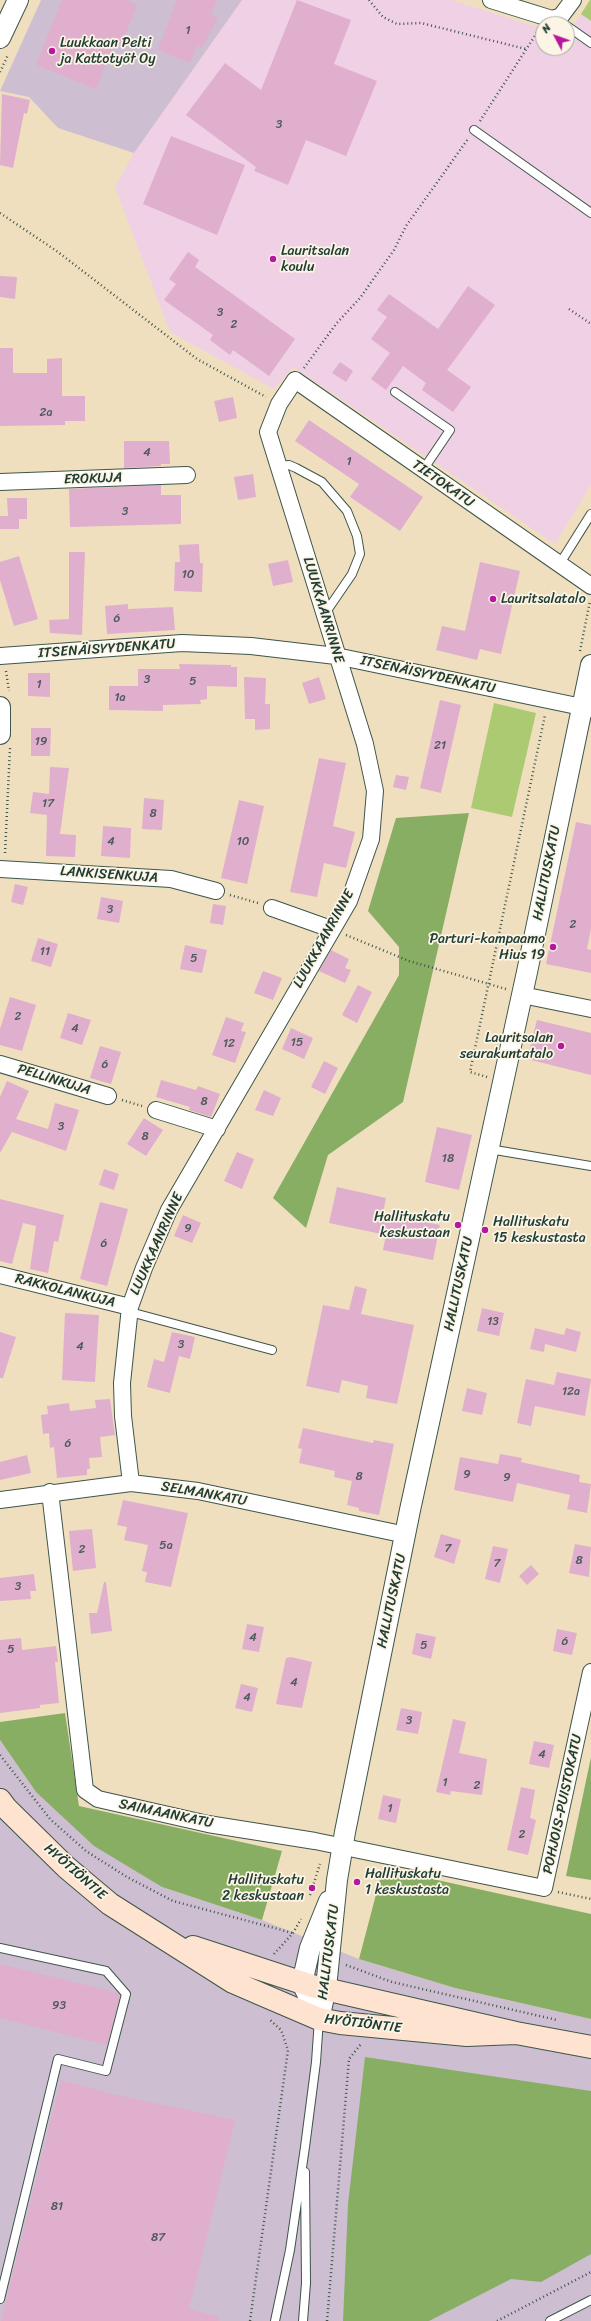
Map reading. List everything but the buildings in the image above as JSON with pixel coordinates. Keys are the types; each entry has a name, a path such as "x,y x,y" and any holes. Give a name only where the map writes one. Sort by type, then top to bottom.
{"main road":[{"name":"HYÖTIÖNTIE","path":"0,1800 6,1808 66,1867 110,1904 233,1982 319,2019 370,2026 467,2035 516,2033"},
{"name":"HYÖTIÖNTIE","path":"158,1935 302,1983 516,2033 591,2047"}],"street":[{"path":"0,38 18,0"},
{"path":"491,0 544,16"},
{"path":"563,16 573,0"},
{"name":"LUUKKAANRINNE","path":"131,1483 123,1416 122,1383 130,1310 144,1268 169,1210 331,929 349,901 371,839 375,791 365,744 336,656 268,432 279,404 295,380"},
{"name":"TIETOKATU","path":"295,380 591,586"},
{"name":"EROKUJA","path":"0,482 187,475"},
{"name":"ITSENÄISYYDENKATU","path":"2,657 182,644 251,646 336,656 586,708"},
{"name":"HALLITUSKATU","path":"319,2019 330,1960 337,1880 342,1847 406,1535 488,1149 586,708 585,660"},
{"path":"4,700 5,739"},
{"name":"LANKISENKUJA","path":"1,869 171,879 216,891"},
{"path":"272,908 331,929"},
{"path":"522,995 591,1009"},
{"name":"PELLINKUJA","path":"0,1064 108,1096"},
{"path":"156,1110 216,1129"},
{"name":"RAKKOLANKUJA","path":"0,1275 130,1310"},
{"name":"SELMANKATU","path":"0,1500 50,1492 131,1483 198,1491 406,1535"},
{"name":"SAIMAANKATU","path":"50,1492 85,1790 98,1799 208,1824 315,1841 544,1888"},
{"name":"POHJOIS-PUISTOKATU","path":"544,1888 591,1672"},
{"name":"HALLITUSKATU","path":"319,2019 302,1983 310,1948 337,1880"}],"lane":[{"path":"575,32 591,43"},
{"path":"474,130 591,213"},
{"path":"395,392 450,430 424,470"},
{"path":"278,466 289,465 322,482 347,511 357,536 360,554 352,574 324,616"},
{"path":"559,565 591,514"},
{"path":"488,1149 591,1166"},
{"path":"130,1310 272,1350"},
{"path":"0,1948 106,1971 126,1994 106,2071 58,2059 0,2299"},
{"path":"275,2321 290,2250 315,2070 319,2019"},
{"path":"303,2321 306,2283 305,2147"},
{"path":"550,2321 591,2300"}],"path":[{"path":"369,0 383,17 397,24 421,23 526,49"},
{"path":"295,380 336,324 360,298 394,250 406,226 474,130 526,49 535,42"},
{"path":"0,214 58,252 198,359 279,404"},
{"path":"569,309 591,324"},
{"path":"585,660 591,597"},
{"path":"2,657 4,700"},
{"path":"490,1078 470,1072 487,984 548,701"},
{"path":"1,869 5,739"},
{"path":"216,891 272,908"},
{"path":"331,929 408,961 522,995"},
{"path":"108,1096 156,1110"},
{"path":"0,1755 50,1819 86,1851 127,1877 173,1901 293,1933"},
{"path":"544,1888 591,1898"},
{"path":"330,1960 392,1982 560,2020"},
{"path":"373,2000 377,1977"},
{"path":"327,2321 349,2059 364,2040 370,2026"},
{"path":"497,2321 591,2272"}],"shaded area":[{"path":"41,0 242,0 134,153 58,128 29,97 0,91"},
{"path":"242,0 452,0 535,26 535,56 575,56 575,22 591,0 591,485 555,544 293,367 274,389 170,332 115,187 134,153"},
{"path":"0,1740 36,1792 162,1887 262,1920 359,1959 455,1988 591,2019 591,2321 0,2321"}],"green space":[{"path":"591,0 591,21 581,14"},
{"path":"494,703 536,713 512,817 471,808"},
{"path":"469,813 403,1102 328,1155 306,1228 273,1198 399,975 399,947 368,911 396,818"},
{"path":"65,1713 79,1806 282,1851 262,1920 162,1887 94,1846 36,1792 0,1740 0,1722"},
{"path":"591,1757 591,1880 566,1876"},
{"path":"383,1868 591,1914 591,2019 455,1988 359,1959"},
{"path":"365,2057 591,2091 591,2254 541,2282 511,2279 429,2321 343,2321 348,2204"}],"place":[{"name":"Luukkaan Pelti ja Kattotyöt Oy","path":"52,51"},
{"name":"Lauritsalan koulu","path":"273,259"},
{"name":"Lauritsalatalo","path":"493,599"},
{"name":"Parturi-kampaamo Hius 19","path":"553,947"},
{"name":"Lauritsalan seurakuntatalo","path":"561,1046"},
{"name":"Hallituskatu keskustaan","path":"458,1225"},
{"name":"Hallituskatu 15 keskustasta","path":"485,1230"},
{"name":"Hallituskatu 1 keskustasta","path":"357,1882"},
{"name":"Hallituskatu 2 keskustaan","path":"312,1888"}]}
